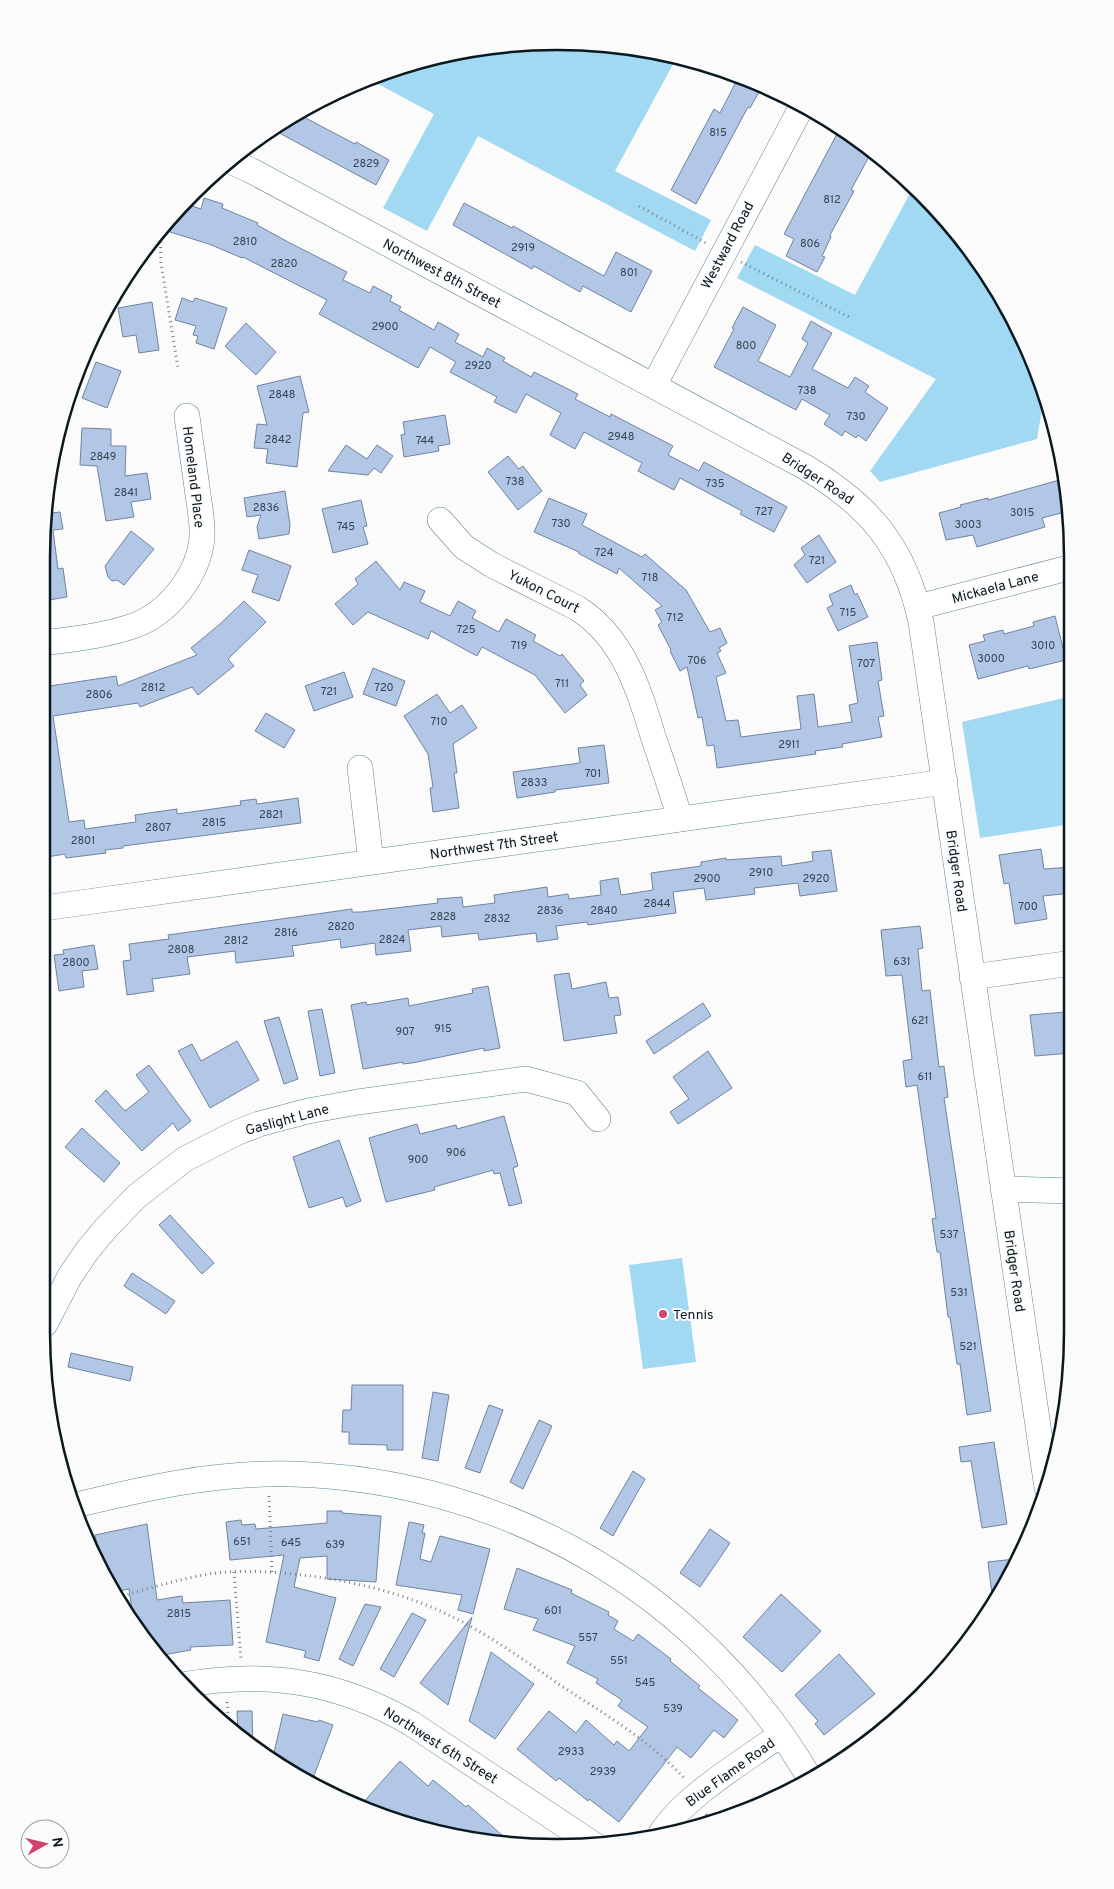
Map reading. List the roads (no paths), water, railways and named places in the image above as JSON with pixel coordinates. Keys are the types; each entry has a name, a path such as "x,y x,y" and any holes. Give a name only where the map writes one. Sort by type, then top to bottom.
{"street":[{"name":"Westward Road","path":"654,385 799,112"},
{"name":"Northwest 8th Street","path":"237,164 654,385"},
{"name":"Bridger Road","path":"654,385 806,467 856,501 891,545 903,566 918,607 1044,1471"},
{"name":"Homeland Place","path":"50,642 112,633 135,626 167,605 176,596 190,575 200,548 202,532 187,416"},
{"name":"Yukon Court","path":"440,520 464,547 492,565 591,616 604,630 620,651 637,684 680,819"},
{"name":"Mickaela Lane","path":"918,607 1064,569"},
{"path":"360,768 371,862"},
{"name":"Northwest 7th Street","path":"50,907 945,782"},
{"path":"972,977 1064,964"},
{"name":"Gaslight Lane","path":"50,1314 70,1276 87,1251 114,1219 138,1196 185,1160 236,1133 260,1124 308,1111 358,1102 526,1079 577,1093 598,1119"},
{"path":"1003,1189 1064,1190"},
{"path":"81,1504 183,1481 268,1474 339,1477 406,1487 443,1496 492,1512 565,1544 646,1595 688,1630 732,1672 758,1702 806,1773"},
{"name":"Northwest 6th Street","path":"192,1684 242,1678 282,1680 320,1686 350,1695 384,1709 412,1724 584,1838"},
{"name":"Blue Flame Road","path":"666,1827 680,1809 696,1796 780,1735"}],"place":[{"name":"Tennis","path":"663,1314"}]}
